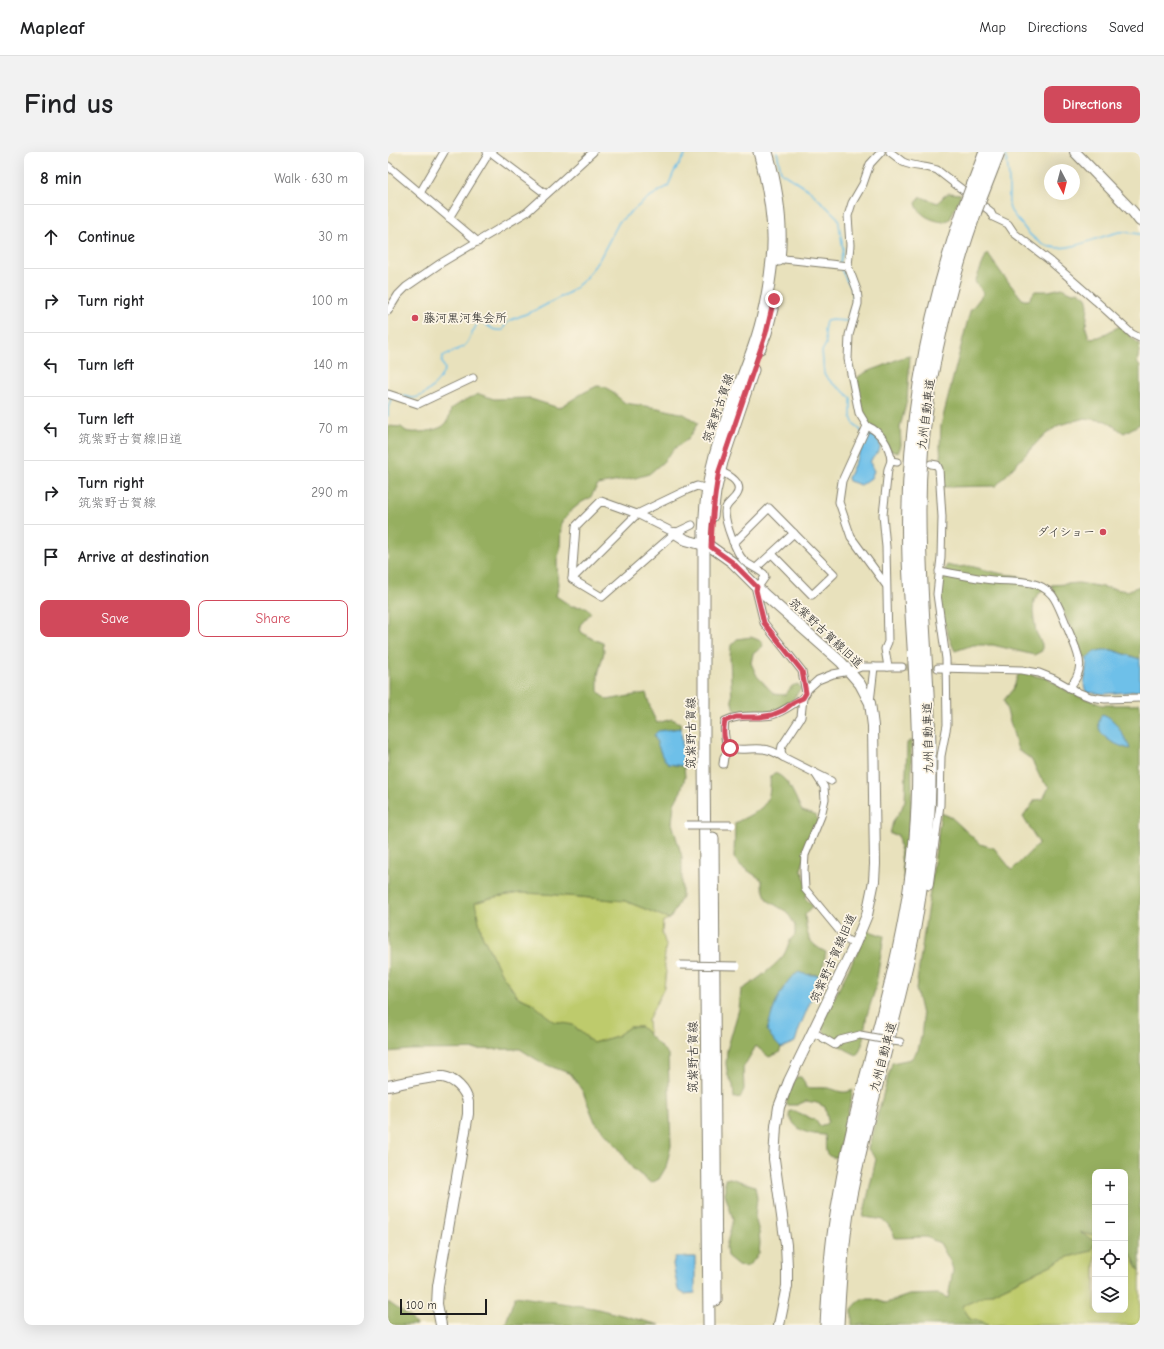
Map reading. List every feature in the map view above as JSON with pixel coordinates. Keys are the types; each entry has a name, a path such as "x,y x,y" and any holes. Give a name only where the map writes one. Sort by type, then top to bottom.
{"highway":[{"name":"九州自動車道","path":"837,1325 840,1269 850,1196 864,1129 911,944 920,890 926,832 929,770 919,553 921,449 929,385 937,342 948,293 961,252 970,209 986,152"},
{"name":"九州自動車道","path":"827,1325 830,1268 840,1196 856,1120 890,991 902,936 916,838 919,786 919,742 909,558 909,513 911,464 919,385 928,338 947,260 998,152"}],"main road":[{"name":"筑紫野古賀線","path":"717,1325 708,546 706,514 708,488 714,461 723,431 755,344 776,258 766,177 759,152"},
{"name":"筑紫野古賀線","path":"709,1325 704,768 708,546 719,471 766,333 774,299 780,221 774,175 767,152"}],"street":[{"path":"420,193 444,152"},
{"path":"449,218 488,152 546,194"},
{"path":"388,311 398,295 406,287 527,212 594,152"},
{"path":"881,152 870,164 864,184 850,208 848,221 850,245 848,266 857,290 858,304 849,335 848,359 858,413 867,426 874,429 884,439 894,462 888,469 883,515 886,547 888,642 886,649 888,667"},
{"path":"890,152 904,162 937,170 990,211 993,217 1008,224 1014,233 1049,260 1132,334 1140,338"},
{"path":"1075,152 1140,221"},
{"path":"388,166 478,242"},
{"path":"776,258 848,266"},
{"path":"394,396 418,404 473,378"},
{"path":"867,426 842,481 839,502 851,537 886,585"},
{"path":"929,886 940,805 941,756 947,725 947,702 942,668 946,659 937,594 941,557 942,510 938,469 937,465 931,464"},
{"path":"719,471 729,475 737,484 738,489 736,496 726,506 725,512 733,542 744,560 764,574 765,577 756,590 764,623 802,671 804,696 801,716 782,746 781,751 783,757"},
{"path":"572,579 636,514 697,486 708,488"},
{"path":"572,579 576,526 601,501 636,514 675,533"},
{"path":"733,542 737,540 769,508 834,574 812,595 772,554"},
{"path":"572,579 602,597 675,533 692,525"},
{"name":"筑紫野古賀線旧道","path":"675,533 686,540 708,546 732,562 757,587 850,671 860,684 870,703 875,760 874,881 867,915 855,944 789,1081 779,1107 776,1126 774,1159 786,1245 787,1267 787,1286 779,1325"},
{"path":"756,568 794,533"},
{"path":"939,571 994,580 1024,581 1041,586 1052,594 1080,657 1078,675 1075,682 1069,688"},
{"path":"831,781 775,752 762,749 730,748 725,741 725,721 736,717 759,717 772,715 784,710 804,696 818,680 833,674 850,671 861,667 902,667"},
{"path":"870,703 874,667"},
{"path":"942,668 1022,670 1039,673 1090,697 1105,699 1140,698"},
{"path":"723,764 724,757 730,748"},
{"path":"815,773 824,788 825,799 822,816 805,855 804,870 806,888 847,940 855,944"},
{"path":"687,825 732,825"},
{"path":"680,965 737,966"},
{"path":"813,1032 835,1045 840,1040 860,1035 896,1042"},
{"path":"388,1086 429,1078 444,1077 457,1082 468,1101 468,1114 438,1286 437,1304 441,1325"}],"green space":[{"path":"949,193 961,194 950,219 944,222 926,217 917,207 916,203 921,197 938,203"},
{"path":"987,253 1023,300 1029,300 1035,291 1049,291 1062,288 1073,293 1078,291 1086,297 1088,305 1086,328 1089,338 1099,337 1120,326 1140,345 1137,363 1140,366 1140,424 1124,433 1106,421 1085,418 1059,425 1042,437 996,486 943,487 940,447 941,425 970,311 984,293 975,282"},
{"path":"910,356 907,400 900,427 901,445 898,453 891,451 866,423 862,412 857,378 869,371"},
{"path":"597,386 606,387 625,403 684,414 698,423 688,439 675,448 663,462 649,474 598,485 590,498 572,510 561,523 560,549 557,560 558,588 556,596 571,606 586,607 591,613 580,625 581,632 603,643 604,652 598,675 598,691 607,700 646,693 652,713 657,723 672,719 680,723 681,728 671,729 668,764 684,766 685,777 681,791 674,804 672,823 682,857 682,897 670,919 625,901 545,894 520,893 491,898 475,903 482,935 501,973 518,997 532,1003 553,1021 573,1025 593,1043 617,1036 629,1027 641,1027 668,1054 671,1146 666,1167 659,1179 651,1183 633,1169 619,1149 595,1122 583,1092 571,1074 542,1063 520,1049 410,1050 388,1052 388,426 401,427 409,432 430,431 440,428 445,424 451,409 465,400 479,394 494,399 528,398 559,408"},
{"path":"947,565 955,567 970,566 1002,574 1015,575 1035,581 1044,588 1034,600 1033,612 1036,632 1042,644 1042,651 1034,655 993,645 973,645 955,651 944,621 939,596 940,582"},
{"path":"1079,583 1127,591 1140,586 1140,659 1112,650 1094,652 1087,658 1082,656 1075,636 1051,585"},
{"path":"751,637 761,641 763,646 753,654 751,663 757,676 774,694 785,695 792,686 798,684 801,688 791,702 780,709 762,715 747,714 735,710 732,703 730,657 731,645 737,639"},
{"path":"1019,672 1049,679 1069,692 1102,705 1140,704 1140,1271 1128,1249 1128,1169 1092,1169 1092,1235 1079,1232 1092,1239 1091,1251 1068,1257 962,1306 971,1320 981,1321 988,1325 852,1325 852,1309 861,1299 873,1299 886,1303 909,1295 939,1294 948,1298 953,1270 951,1263 940,1243 926,1237 895,1238 889,1226 884,1221 880,1219 863,1217 876,1159 868,1149 892,1063 911,1059 918,1050 921,1037 923,1019 916,989 941,813 951,817 980,844 994,848 1012,870 1039,843 1023,817 1035,800 1043,799 1049,787 1041,779 1031,759 1018,750 1004,700 1013,689"},
{"path":"911,740 911,810 904,878 898,835 890,834 893,821 901,810 905,800 907,743"},
{"path":"774,773 779,775 788,783 802,811 815,815 819,821 801,869 809,889 805,898 813,906 805,915 806,928 809,938 815,945 826,952 821,976 812,974 804,975 777,1044 781,1048 779,1053 769,1057 756,1046 743,1068 744,1089 741,1097 734,1098 733,1085 728,1076 726,1064 727,1050 739,1009 741,990 763,974 783,956 791,939 795,935 795,925 787,912 767,900 762,886 762,880 741,866 734,858 735,823 757,811 766,802 769,795 770,777"},
{"path":"520,893 625,901 670,919 663,921 662,933 666,945 664,963 666,972 664,988 648,1020 649,1034 641,1027 629,1027 617,1036 593,1043 573,1025 553,1021 532,1003 518,997 501,973 482,935 474,903 491,898"},
{"path":"866,930 884,936 875,990 867,1015 862,1045 857,1055 830,1038 826,1034 821,1024 857,953"},
{"path":"796,1077 801,1077 805,1083 805,1087 828,1088 843,1092 853,1090 838,1157 829,1156 827,1154 825,1135 808,1133 799,1129 789,1116 790,1111 795,1111 817,1121 819,1126 826,1124 828,1121 825,1107 817,1103 806,1101 797,1105 787,1105 787,1098"},
{"path":"730,1178 755,1186 757,1198 755,1217 759,1232 759,1254 748,1266 744,1267 738,1265 727,1256 726,1247 733,1219 725,1194 725,1179"},
{"path":"1078,1231 1092,1235 1092,1313 1128,1313 1128,1249 1140,1271 1140,1325 988,1325 971,1320 962,1306 1068,1257 1091,1251"},
{"path":"515,1296 594,1308 660,1325 505,1325"},
{"path":"388,1302 410,1317 416,1325 388,1325"}],"water":[{"path":"870,434 875,434 880,444 880,449 871,461 874,471 871,478 861,485 849,481 848,478 867,437"},
{"path":"1112,650 1140,659 1140,691 1103,694 1086,692 1084,686 1087,658 1094,652"},
{"path":"1102,714 1107,716 1115,723 1130,749 1116,744 1104,736 1099,727 1099,720"},
{"path":"681,728 684,766 668,764 662,756 654,735 658,731"},
{"path":"799,972 821,976 795,1042 781,1048 767,1031 781,991 790,979"},
{"path":"675,1257 695,1257 695,1293 684,1294 678,1290 673,1264"}],"waterway":[{"path":"402,395 411,398 417,397 432,388 440,379 445,369 442,362 443,356 463,347 467,343 478,322 495,330 503,330 505,325 511,320 538,309 570,292 583,281 599,260 619,222 648,198 668,186 674,172 687,152"},
{"path":"777,152 781,172 809,190 838,218 843,249 840,263"},
{"path":"1004,152 1008,171 1010,209 1014,216 1034,238 1045,245 1056,248 1068,247 1119,232 1140,234"},
{"path":"840,267 853,293 853,305 848,321 826,321 824,330 826,344 822,351 824,374 832,383 851,398 851,417 853,422 862,432"},
{"path":"388,408 391,399"},
{"path":"388,409 388,416"}],"tunnel":[{"path":"902,667 938,668"}],"place":[{"name":"藤河黒河集会所","path":"415,318"},
{"name":"ダイショー","path":"1103,532"}],"route":[{"path":"730,748 725,741 725,721 736,717 759,717 772,715 784,710 794,702 803,698 806,693 802,671 769,627 764,623 756,590 757,587 732,562 711,547 715,492 719,471 766,333 774,299"}]}
